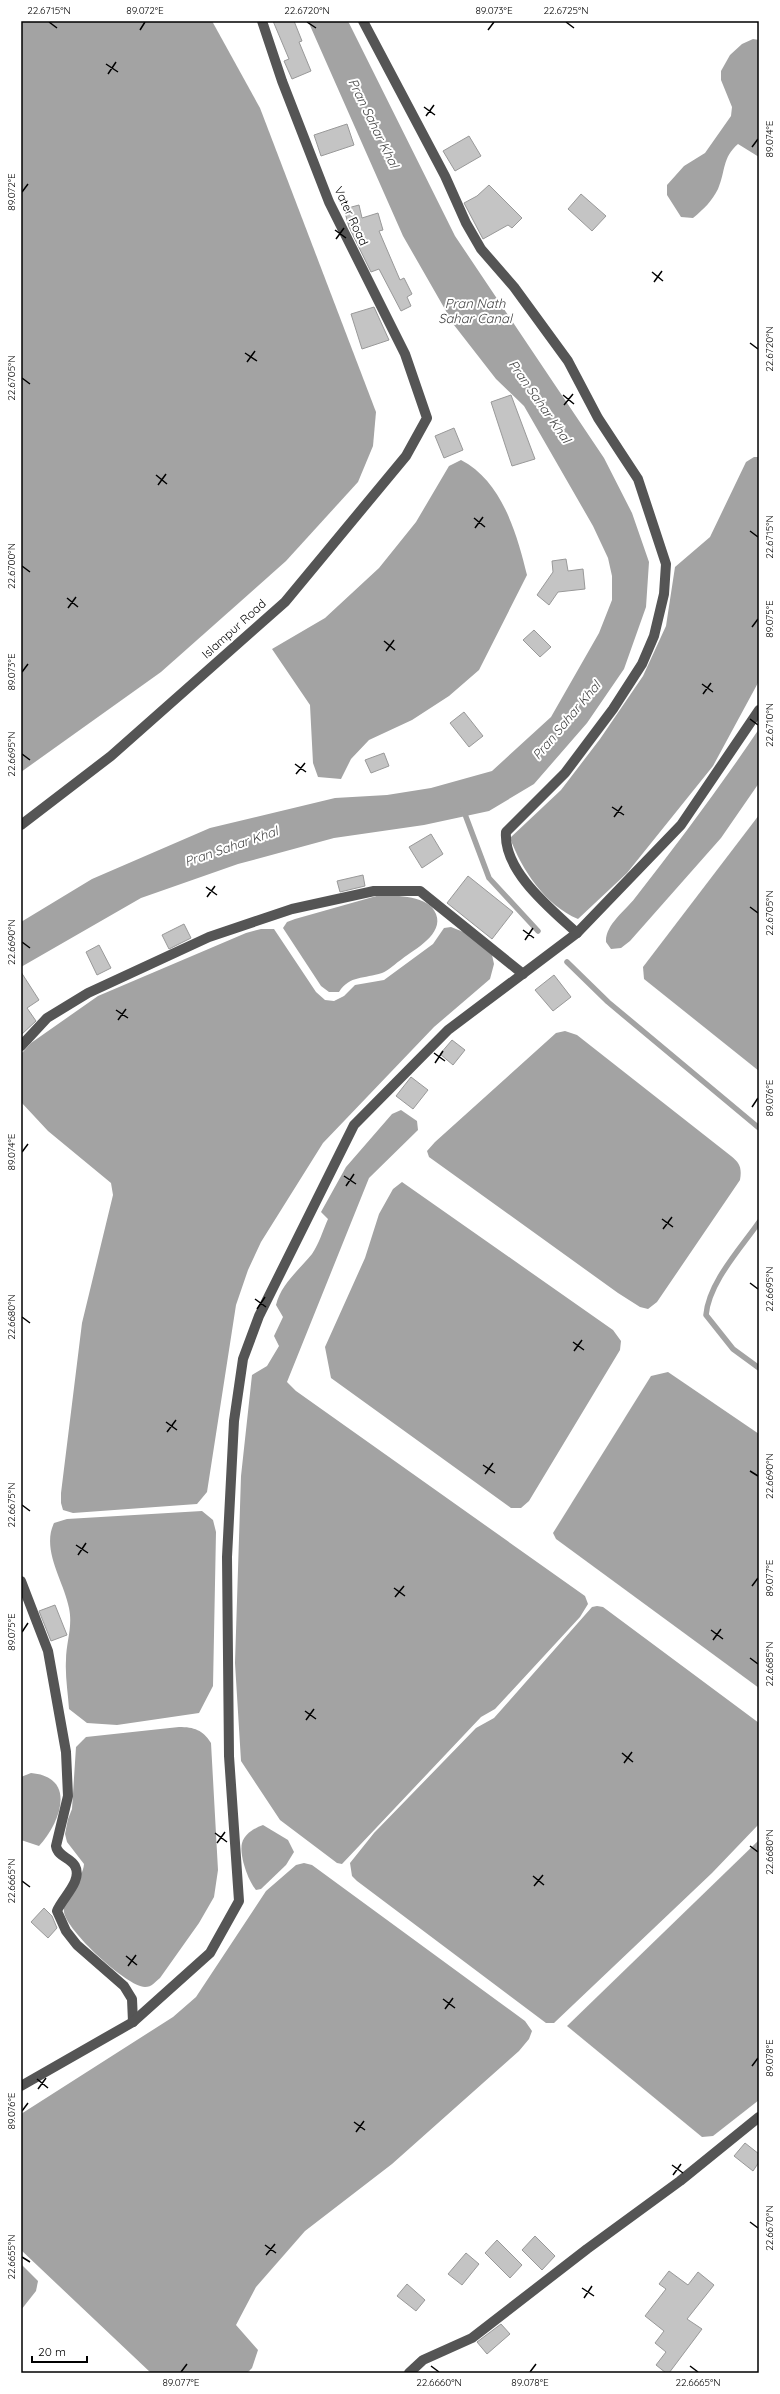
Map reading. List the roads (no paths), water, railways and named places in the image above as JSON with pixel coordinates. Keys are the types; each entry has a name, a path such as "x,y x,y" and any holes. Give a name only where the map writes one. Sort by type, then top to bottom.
{"street":[{"name":"Vater Road","path":"262,21 282,81 329,202 405,354 427,418"},
{"path":"363,21 445,176 466,223 481,248 514,287 563,354 598,418 638,479 666,564 664,594 654,636 642,664 613,709 566,773 506,832 505,844 513,861 535,895 577,933"},
{"name":"Islampur Road","path":"21,825 111,756 285,602 406,456 427,418"},
{"path":"21,2086 133,2022 210,1953 239,1901 229,1756 227,1557 234,1421 243,1359 259,1316 354,1124 448,1030 577,933 680,825 759,710"},
{"path":"21,1046 47,1018 88,993 209,937 292,909 374,891 420,891 523,974"},
{"path":"21,1581 48,1650 66,1752 68,1796 56,1846 60,1854 75,1865 77,1873 75,1882 61,1901 57,1911 66,1931 77,1945 124,1986 132,1999 133,2022"},
{"path":"409,2373 423,2360 472,2338 586,2249 680,2181 759,2117"}],"water":[{"path":"21,21 212,21 260,108 376,412 373,446 358,482 286,561 161,672 21,772"},
{"name":"Pran Nath Sahar Canal","path":"308,21 348,21 455,236 604,458 632,513 649,562 646,607 624,669 587,723 534,784 489,811 424,825 334,838 238,864 141,898 21,967 21,922 92,879 210,828 335,798 387,795 431,788 492,771 551,717 599,633 612,600 612,576 608,558 593,526 524,406 496,379 454,325 403,236"},
{"path":"753,39 759,40 759,157 738,144 729,154 718,189 710,201 693,218 681,217 667,195 667,185 684,166 705,153 731,116 732,107 721,80 721,71 730,55 742,44"},
{"path":"754,457 759,457 759,681 713,766 627,873 578,919 566,913 545,896 528,874 510,838 561,790 600,739 643,676 666,626 675,567 710,537 746,462"},
{"path":"461,460 475,469 487,481 506,510 513,526 527,575 479,670 449,696 412,720 369,740 351,759 341,779 318,777 313,763 310,705 272,649 325,618 379,568 416,522 449,466"},
{"path":"759,729 759,783 721,838 630,941 621,948 611,949 606,942 609,930 616,918 635,898 683,836"},
{"path":"759,815 759,1071 644,979 643,967"},
{"path":"380,895 403,896 427,903 436,914 436,928 421,946 387,971 353,980 339,992 329,992 321,986 283,928 287,922 295,919"},
{"path":"451,927 466,933 492,955 494,964 490,979 434,1027 323,1143 261,1242 248,1270 236,1305 207,1492 197,1504 73,1513 63,1510 61,1493 82,1323 113,1195 111,1183 48,1131 21,1102 21,1054 31,1043 98,996 246,933 261,929 274,929 316,992 325,1000 334,1001 344,996 355,985 384,980 433,944 444,928"},
{"path":"565,1031 577,1035 731,1156 740,1166 740,1180 657,1302 648,1309 640,1307 618,1293 429,1157 427,1151 435,1142 556,1033"},
{"path":"401,1110 417,1121 418,1130 369,1178 287,1382 296,1391 585,1596 588,1604 580,1617 495,1709 481,1717 342,1864 337,1863 280,1820 241,1761 235,1663 241,1476 252,1375 267,1366 279,1346 274,1336 283,1317 276,1305 278,1297 286,1284 317,1246 328,1219 321,1212 346,1167 392,1114"},
{"path":"402,1182 613,1330 621,1341 620,1350 529,1501 521,1508 511,1508 331,1378 325,1347 365,1258 379,1214 393,1189"},
{"path":"668,1372 759,1434 759,1688 556,1539 553,1533 651,1376"},
{"path":"202,1511 213,1520 216,1532 213,1686 199,1713 117,1725 87,1723 69,1709 66,1678 66,1653 70,1628 70,1615 50,1544 54,1523 67,1519"},
{"path":"592,1607 603,1607 759,1723 759,1824 712,1873 554,2023 546,2023 357,1881 352,1876 350,1863 374,1833 476,1728 494,1718"},
{"path":"179,1727 198,1730 205,1735 211,1743 218,1870 214,1897 199,1923 160,1978 152,1985 145,1987 136,1985 125,1978 98,1956 75,1931 67,1920 64,1912 66,1901 83,1870 84,1864 67,1842 65,1834 72,1809 76,1747 86,1737"},
{"path":"31,1773 45,1776 55,1783 60,1792 58,1813 54,1825 39,1846 21,1840 21,1777"},
{"path":"263,1825 288,1840 294,1852 286,1865 261,1889 256,1890 250,1881 245,1868 241,1848 243,1839 254,1829"},
{"path":"759,1840 759,2100 713,2136 702,2137 567,2026"},
{"path":"304,1863 312,1865 525,2021 532,2031 529,2039 519,2051 392,2164 305,2231 256,2287 236,2325 258,2350 252,2368 247,2373 151,2373 21,2250 21,2114 173,2017 196,1997 266,1891 296,1865"},
{"path":"21,2264 38,2281 36,2291 21,2310"}],"waterway":[{"path":"463,809 489,878 538,931"},
{"path":"567,962 608,1002 759,1128"},
{"path":"759,1222 719,1278 708,1303 706,1315 733,1349 759,1368"}],"water label":[{"name":"Pran Sahar Khal","path":"374,123"},
{"name":"Pran Sahar Khal","path":"540,401"},
{"name":"Pran Sahar Khal","path":"566,720"},
{"name":"Pran Sahar Khal","path":"231,846"}]}
